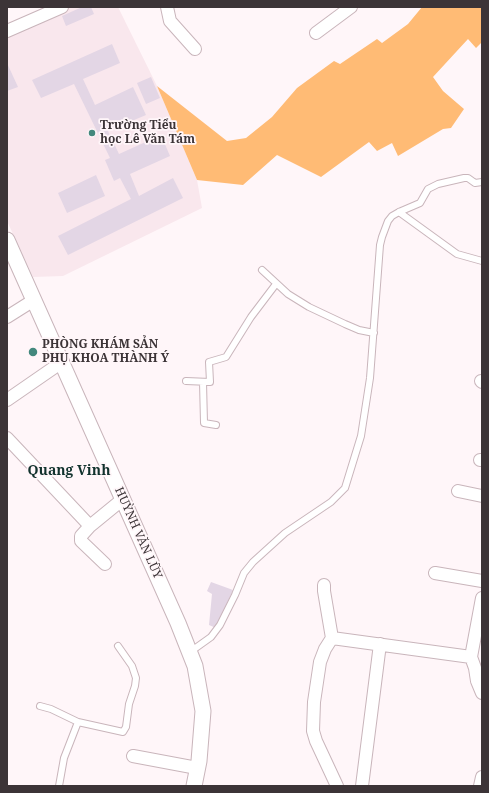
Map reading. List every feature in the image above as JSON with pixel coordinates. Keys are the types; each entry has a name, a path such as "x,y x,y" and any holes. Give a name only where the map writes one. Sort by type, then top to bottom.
{"street":[{"path":"7,31 62,7"},
{"path":"167,7 170,21 195,49"},
{"path":"316,33 351,7"},
{"name":"HUỲNH VĂN LŨY","path":"7,240 123,499 195,666 203,711 198,768 194,786"},
{"path":"7,317 34,300"},
{"path":"7,400 62,362"},
{"path":"7,438 90,526"},
{"path":"458,491 482,496"},
{"path":"105,564 81,542 81,536 90,526 123,499"},
{"path":"435,573 482,581"},
{"path":"324,585 332,638 325,649 320,662 314,702 313,731 337,786"},
{"path":"482,598 471,657 475,668 477,681 482,693"},
{"path":"332,638 471,657"},
{"path":"362,786 380,644"},
{"path":"133,756 198,768"},
{"path":"480,786 482,777"}],"lane":[{"path":"190,652 211,637 220,625 244,573 253,562 286,533 331,502 344,488 361,436 370,378 382,236 388,221 392,216 399,212 420,203 428,189 438,184 464,178 468,178 475,183 482,182"},
{"path":"399,212 457,254 482,261"},
{"path":"262,270 288,294 309,307 359,330 374,333"},
{"path":"186,381 210,382 209,362 226,357 251,317 276,284"},
{"path":"203,382 204,424 216,425"},
{"path":"40,706 51,709 78,722 119,732 124,731 136,678 132,666 118,646"},
{"path":"59,786 64,758 78,722"}],"shaded area":[{"name":"Trường Tiểu học Lê Văn Tám","path":"71,7 118,7 157,86 197,180 202,208 63,276 33,277 7,221 7,35"},
{"path":"422,7 482,7 482,42 476,48 468,39 433,77 443,91 464,109 451,128 443,129 398,156 392,143 377,151 369,142 321,177 277,155 243,185 197,180 157,86 227,141 246,138 272,117 297,88 334,61 340,64 377,39 382,43 408,24"}],"building":[{"path":"82,7 91,7 94,14 66,26 62,16"},
{"path":"112,44 120,63 83,79 95,105 133,87 146,115 108,131 119,154 161,135 170,156 130,174 139,196 173,178 183,198 68,255 58,236 131,199 120,178 114,181 105,160 110,158 74,84 41,98 32,80"},
{"path":"7,63 18,87 7,91"},
{"path":"151,77 160,98 146,104 137,83"},
{"path":"96,175 105,196 67,213 58,193"},
{"path":"211,582 233,590 216,628 209,625 212,594 207,591"}],"place":[{"name":"Trường Tiểu học Lê Văn Tám","path":"92,133"},
{"name":"PHÒNG KHÁM SẢN PHỤ KHOA THÀNH Ý","path":"33,352"}],"district":[{"name":"Quang Vinh","path":"69,471"}]}
